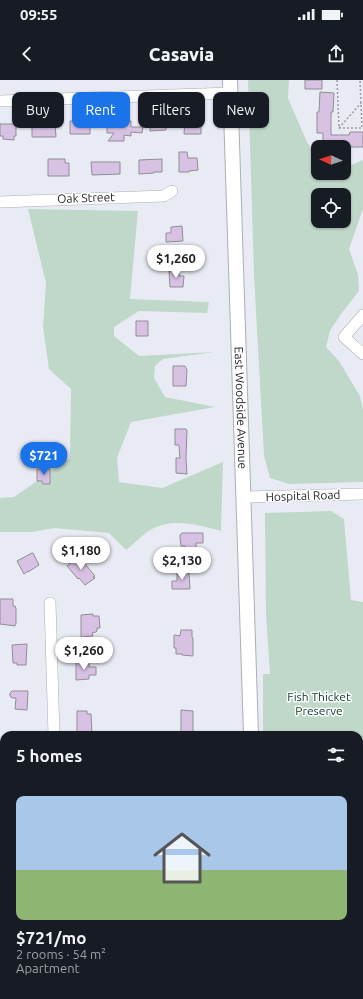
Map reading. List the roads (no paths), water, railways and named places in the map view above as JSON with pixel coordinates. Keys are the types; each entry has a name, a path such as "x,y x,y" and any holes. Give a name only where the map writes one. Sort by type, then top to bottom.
{"main road":[{"name":"East Woodside Avenue","path":"231,87 251,731"}],"street":[{"path":"0,101 231,87"},
{"name":"Oak Street","path":"0,202 164,196 172,191"},
{"path":"363,315 344,337 363,354"},
{"name":"Hospital Road","path":"243,497 363,494"},
{"path":"50,603 54,731"}],"park label":[{"name":"Fish Thicket Preserve","path":"319,704"}]}
